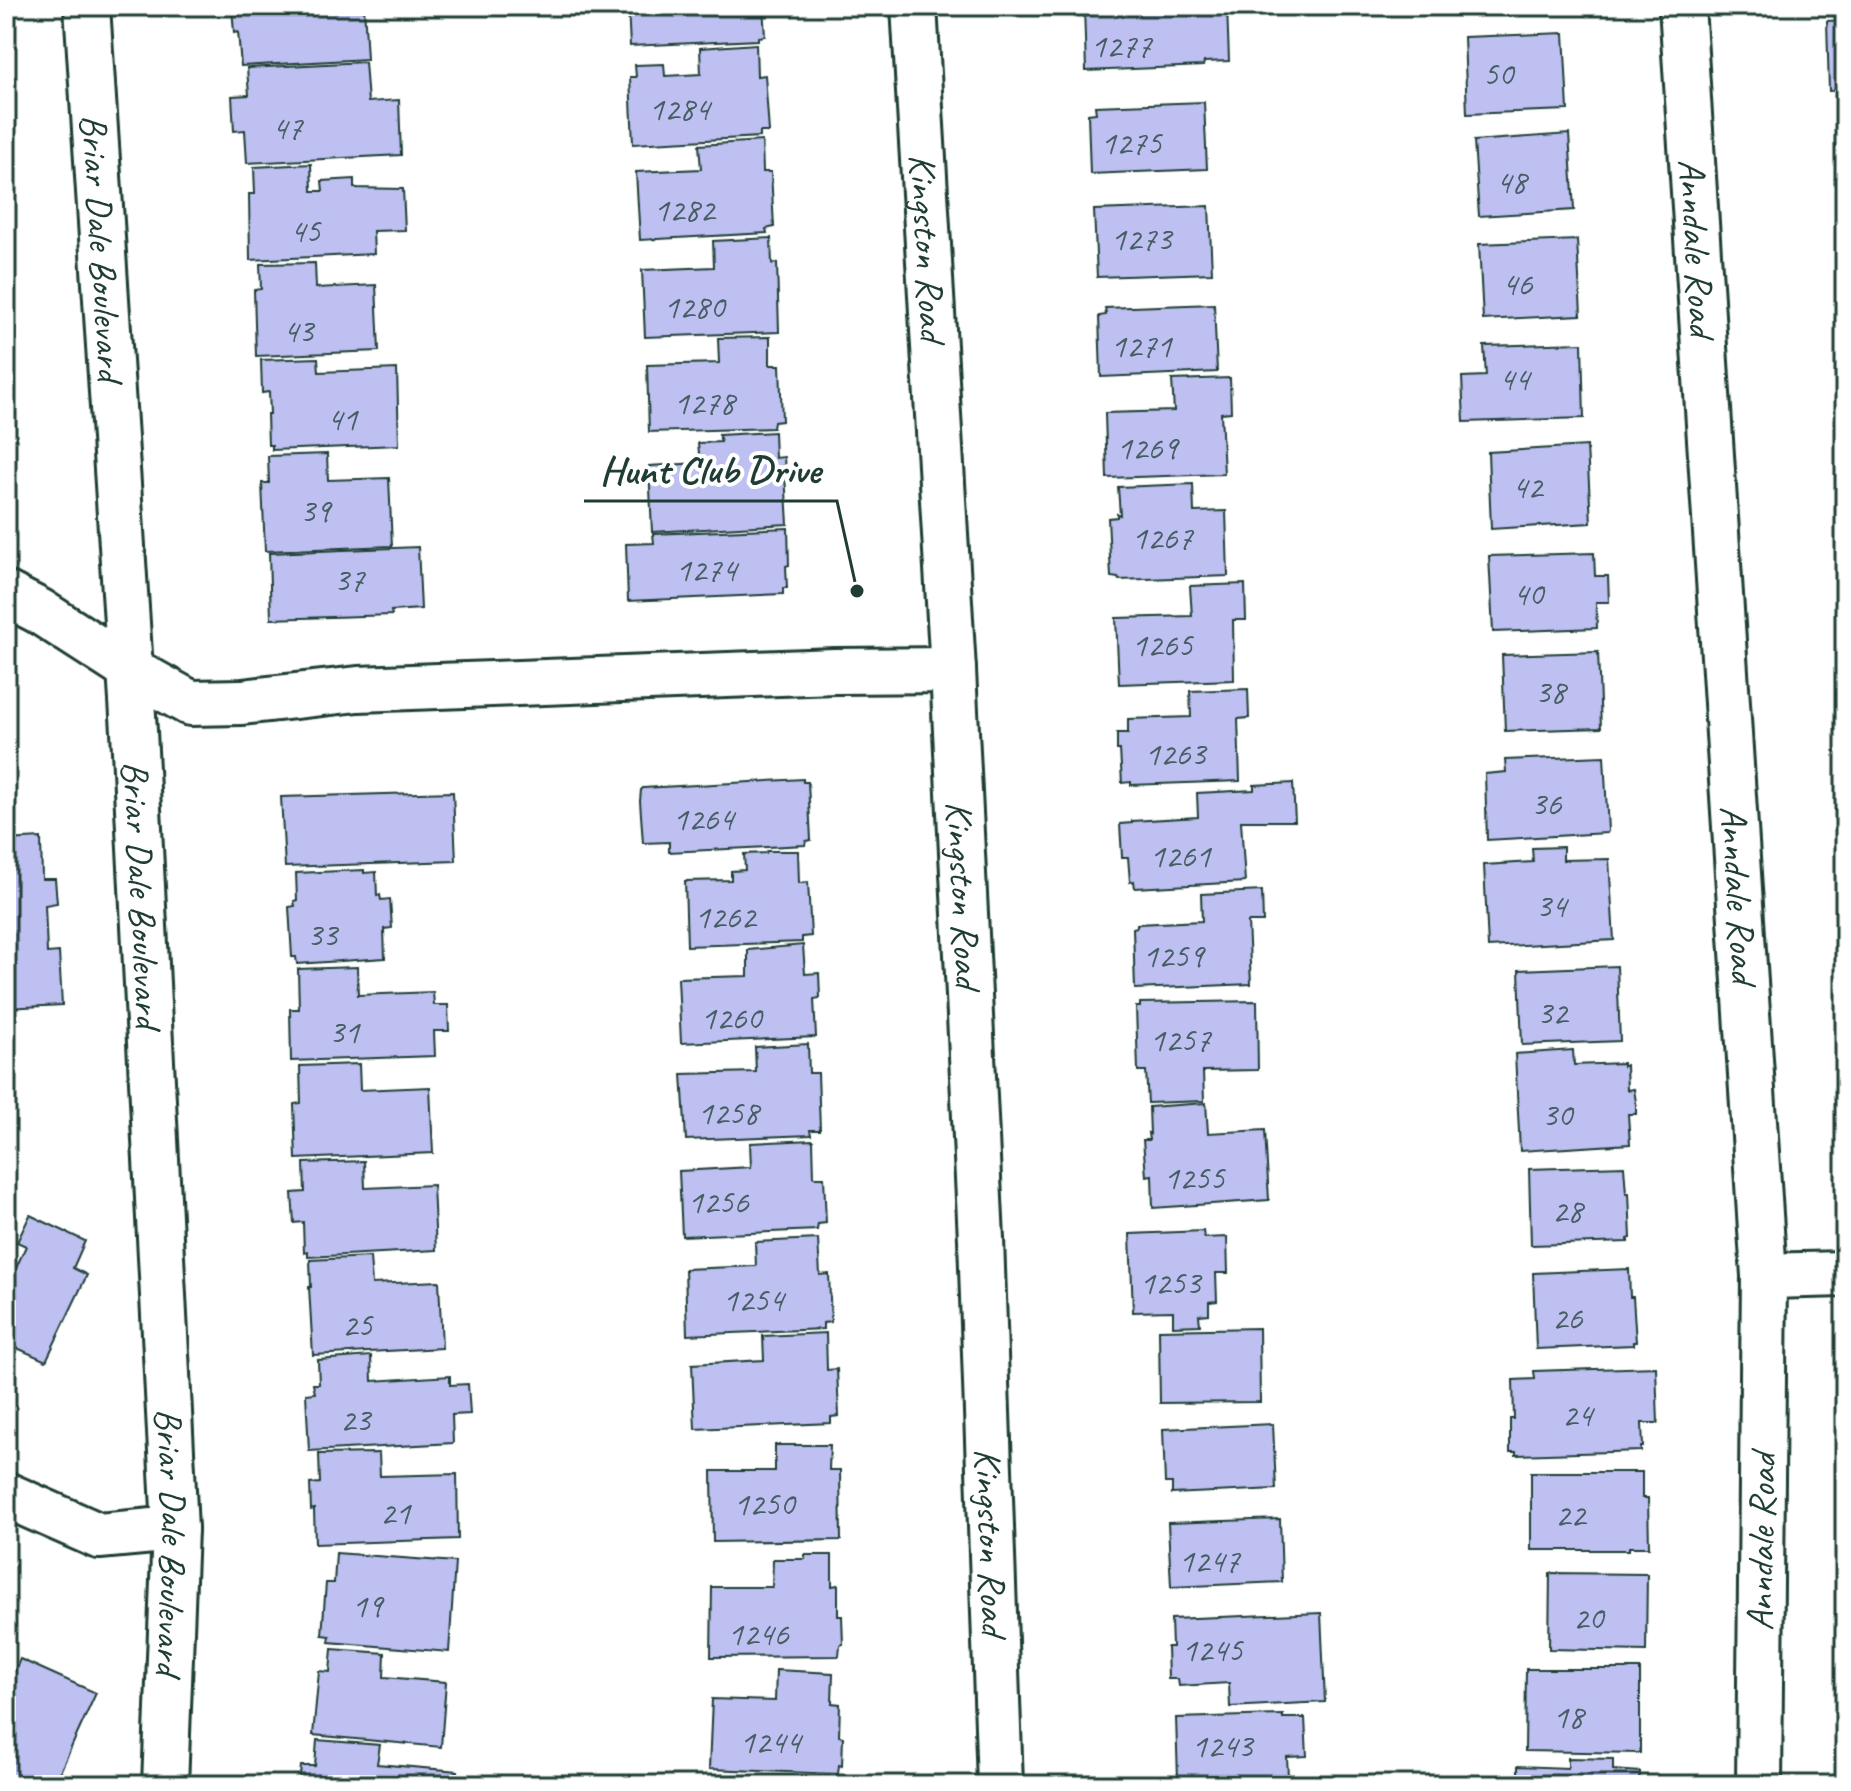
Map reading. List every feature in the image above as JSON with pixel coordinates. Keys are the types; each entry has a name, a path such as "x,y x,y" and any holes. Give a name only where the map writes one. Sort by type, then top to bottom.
{"street":[{"name":"Briar Dale Boulevard","path":"87,6 129,669 175,1529 165,1785"},
{"name":"Kingston Road","path":"914,6 953,670 981,1239 1000,1785"},
{"name":"Anndale Road","path":"1682,6 1764,1276 1759,1785"},
{"path":"6,594 190,703 242,702 358,689 835,671 953,670"},
{"path":"1764,1276 1845,1274"},
{"path":"6,1495 99,1536 175,1529"}],"building":[{"path":"364,6 367,59 241,66 232,7"},
{"path":"628,6 763,6 765,36 758,37 758,40 630,46"},
{"path":"1084,6 1227,6 1229,61 1204,62 1203,66 1086,71"},
{"path":"1466,6 1517,6 1466,8"},
{"path":"1845,20 1845,90 1829,91 1827,21"},
{"path":"1564,33 1568,110 1467,114 1464,37"},
{"path":"756,44 757,76 765,75 769,132 760,132 760,137 633,144 630,77 636,77 635,65 664,64 665,76 701,74 700,48"},
{"path":"365,62 368,102 399,100 401,155 247,163 245,130 234,131 232,96 249,95 247,68"},
{"path":"1204,102 1207,169 1090,174 1088,114 1096,113 1095,106"},
{"path":"1569,134 1574,210 1479,216 1474,141"},
{"path":"762,141 763,172 771,172 774,227 766,229 767,233 640,240 636,172 701,169 699,145"},
{"path":"311,164 312,191 323,191 322,181 354,179 354,188 403,189 405,230 373,231 374,254 250,260 249,194 255,194 254,167"},
{"path":"1841,170 1845,170 1845,192 1842,192"},
{"path":"1209,206 1212,273 1097,277 1094,210"},
{"path":"771,238 772,264 777,263 779,332 645,337 642,270 714,267 713,241"},
{"path":"1577,240 1581,315 1483,320 1479,244"},
{"path":"315,263 316,288 376,285 379,351 256,356 254,290 261,289 260,264"},
{"path":"1214,304 1217,372 1101,377 1099,316 1106,315 1105,308"},
{"path":"770,337 770,365 780,365 782,421 774,422 773,428 649,432 647,365 719,363 718,338"},
{"path":"1582,343 1584,418 1464,422 1462,377 1486,376 1484,346"},
{"path":"318,358 319,372 397,369 399,445 272,450 272,445 268,445 269,392 262,393 261,360"},
{"path":"1230,378 1231,412 1221,413 1224,474 1107,478 1105,413 1174,411 1172,380"},
{"path":"774,432 775,458 784,457 788,524 652,532 649,466 700,463 698,443 721,442 719,435"},
{"path":"1587,446 1591,523 1491,529 1488,452"},
{"path":"327,454 328,480 389,478 392,546 265,551 262,483 269,483 268,456"},
{"path":"1193,484 1194,512 1226,511 1228,576 1119,580 1111,577 1108,518 1120,515 1118,487"},
{"path":"788,528 789,565 786,566 787,588 783,588 783,594 628,601 626,544 654,543 653,534"},
{"path":"418,547 421,609 391,611 392,615 271,619 269,553"},
{"path":"1594,553 1595,576 1608,576 1609,602 1596,602 1597,628 1493,632 1489,556"},
{"path":"1245,584 1246,620 1233,620 1234,680 1119,684 1116,618 1192,616 1190,586"},
{"path":"1598,652 1601,728 1505,731 1502,655"},
{"path":"1248,689 1249,718 1238,719 1240,781 1122,783 1117,733 1128,733 1128,719 1191,717 1190,691"},
{"path":"1604,756 1607,833 1487,840 1485,774 1506,772 1505,760"},
{"path":"803,779 803,782 808,782 811,840 806,841 805,845 669,852 669,842 643,843 640,801 643,788"},
{"path":"1293,783 1295,821 1241,821 1245,882 1135,888 1134,881 1130,882 1128,857 1122,857 1120,824 1198,817 1197,793 1254,790 1254,785"},
{"path":"453,792 456,861 285,867 281,797"},
{"path":"41,838 42,879 55,879 57,903 45,905 47,953 59,952 62,1005 6,1008 6,840"},
{"path":"1563,847 1563,860 1609,859 1614,940 1488,947 1484,865 1533,862 1532,848"},
{"path":"798,851 799,883 808,882 811,936 802,937 802,942 687,946 685,881 731,880 731,871 745,870 744,854"},
{"path":"364,870 364,873 376,872 377,896 380,895 381,900 390,899 392,928 384,929 385,958 297,964 296,957 292,957 289,907 295,906 294,901 297,900 296,873"},
{"path":"1262,891 1263,922 1248,922 1251,984 1135,989 1133,928 1137,924 1202,921 1201,894"},
{"path":"803,945 805,974 819,973 820,998 814,999 816,1037 681,1043 678,978 748,976 748,950"},
{"path":"1617,966 1620,1041 1522,1045 1519,970"},
{"path":"357,967 358,995 433,992 434,1005 448,1005 449,1031 434,1031 435,1056 291,1061 290,1009 299,1009 298,969"},
{"path":"1257,1001 1258,1070 1203,1071 1204,1101 1148,1103 1146,1071 1138,1071 1136,1007 1140,1007 1140,1003"},
{"path":"808,1044 809,1073 818,1073 820,1130 810,1130 811,1135 686,1140 682,1074 756,1072 755,1047"},
{"path":"1573,1050 1574,1065 1626,1065 1627,1090 1634,1089 1636,1102 1636,1114 1628,1114 1630,1144 1520,1151 1515,1054"},
{"path":"359,1064 360,1090 430,1087 433,1153 296,1159 294,1104 301,1103 300,1066"},
{"path":"1206,1103 1208,1133 1265,1130 1269,1200 1153,1208 1152,1175 1146,1176 1143,1140 1149,1140 1149,1107"},
{"path":"813,1140 814,1177 824,1177 826,1223 818,1224 817,1230 682,1236 679,1171 751,1167 750,1143"},
{"path":"364,1161 365,1188 433,1185 436,1250 308,1257 308,1252 304,1253 303,1222 294,1223 292,1193 305,1192 304,1163"},
{"path":"1624,1166 1626,1193 1629,1193 1631,1238 1628,1242 1531,1245 1529,1169"},
{"path":"30,1215 85,1241 73,1268 87,1275 46,1361 6,1343 6,1290 26,1246 17,1242"},
{"path":"1203,1231 1204,1238 1227,1237 1228,1273 1216,1273 1217,1301 1209,1302 1209,1314 1199,1315 1200,1325 1173,1326 1173,1311 1133,1312 1130,1234"},
{"path":"818,1239 820,1275 829,1274 831,1322 823,1323 823,1329 687,1335 685,1269 756,1266 755,1242"},
{"path":"370,1257 372,1284 439,1281 442,1348 313,1355 310,1260"},
{"path":"1629,1269 1636,1342 1633,1345 1536,1349 1533,1273"},
{"path":"1259,1328 1260,1402 1160,1403 1159,1330"},
{"path":"826,1333 827,1370 837,1369 839,1416 831,1417 831,1423 695,1429 692,1364 764,1360 763,1336"},
{"path":"371,1356 372,1381 450,1376 450,1385 468,1384 470,1414 452,1415 453,1443 309,1451 306,1394 315,1393 313,1384 319,1384 318,1360"},
{"path":"1656,1367 1658,1423 1642,1423 1641,1451 1516,1455 1516,1452 1510,1452 1510,1419 1514,1419 1513,1380 1535,1379 1534,1371"},
{"path":"1273,1424 1276,1489 1172,1494 1172,1483 1165,1483 1163,1429"},
{"path":"775,1445 830,1445 829,1470 840,1470 841,1540 713,1542 712,1471 775,1471"},
{"path":"379,1453 380,1476 457,1474 458,1539 315,1544 310,1484 320,1483 319,1454"},
{"path":"1531,1472 1642,1472 1642,1498 1648,1498 1649,1547 1629,1547 1629,1550 1531,1550"},
{"path":"1280,1519 1282,1582 1171,1587 1168,1523"},
{"path":"336,1553 455,1562 449,1652 329,1642 330,1636 322,1635 326,1583 334,1583"},
{"path":"805,1555 832,1555 832,1586 838,1585 838,1616 842,1616 843,1644 840,1645 839,1656 711,1657 712,1587 772,1587 773,1559 805,1559"},
{"path":"1550,1573 1647,1574 1646,1651 1549,1649"},
{"path":"1321,1613 1325,1702 1230,1707 1229,1683 1179,1686 1178,1679 1168,1679 1167,1647 1172,1647 1171,1619"},
{"path":"332,1649 385,1653 384,1677 446,1682 441,1747 313,1735 319,1671 330,1672"},
{"path":"20,1659 96,1693 60,1772 76,1780 73,1785 6,1785 6,1691"},
{"path":"1526,1669 1640,1669 1640,1753 1525,1751"},
{"path":"776,1670 833,1673 832,1703 840,1704 839,1736 843,1737 842,1766 839,1765 838,1774 709,1769 712,1699 775,1701"},
{"path":"1283,1715 1283,1718 1305,1718 1307,1756 1287,1757 1288,1776 1178,1779 1176,1718"},
{"path":"317,1740 380,1745 377,1764 458,1771 457,1785 299,1785 301,1766 315,1766"},
{"path":"1568,1758 1613,1759 1613,1770 1640,1772 1639,1785 1518,1785 1518,1766 1568,1768"}],"place":[{"name":"Hunt Club Drive","path":"857,591"}]}
